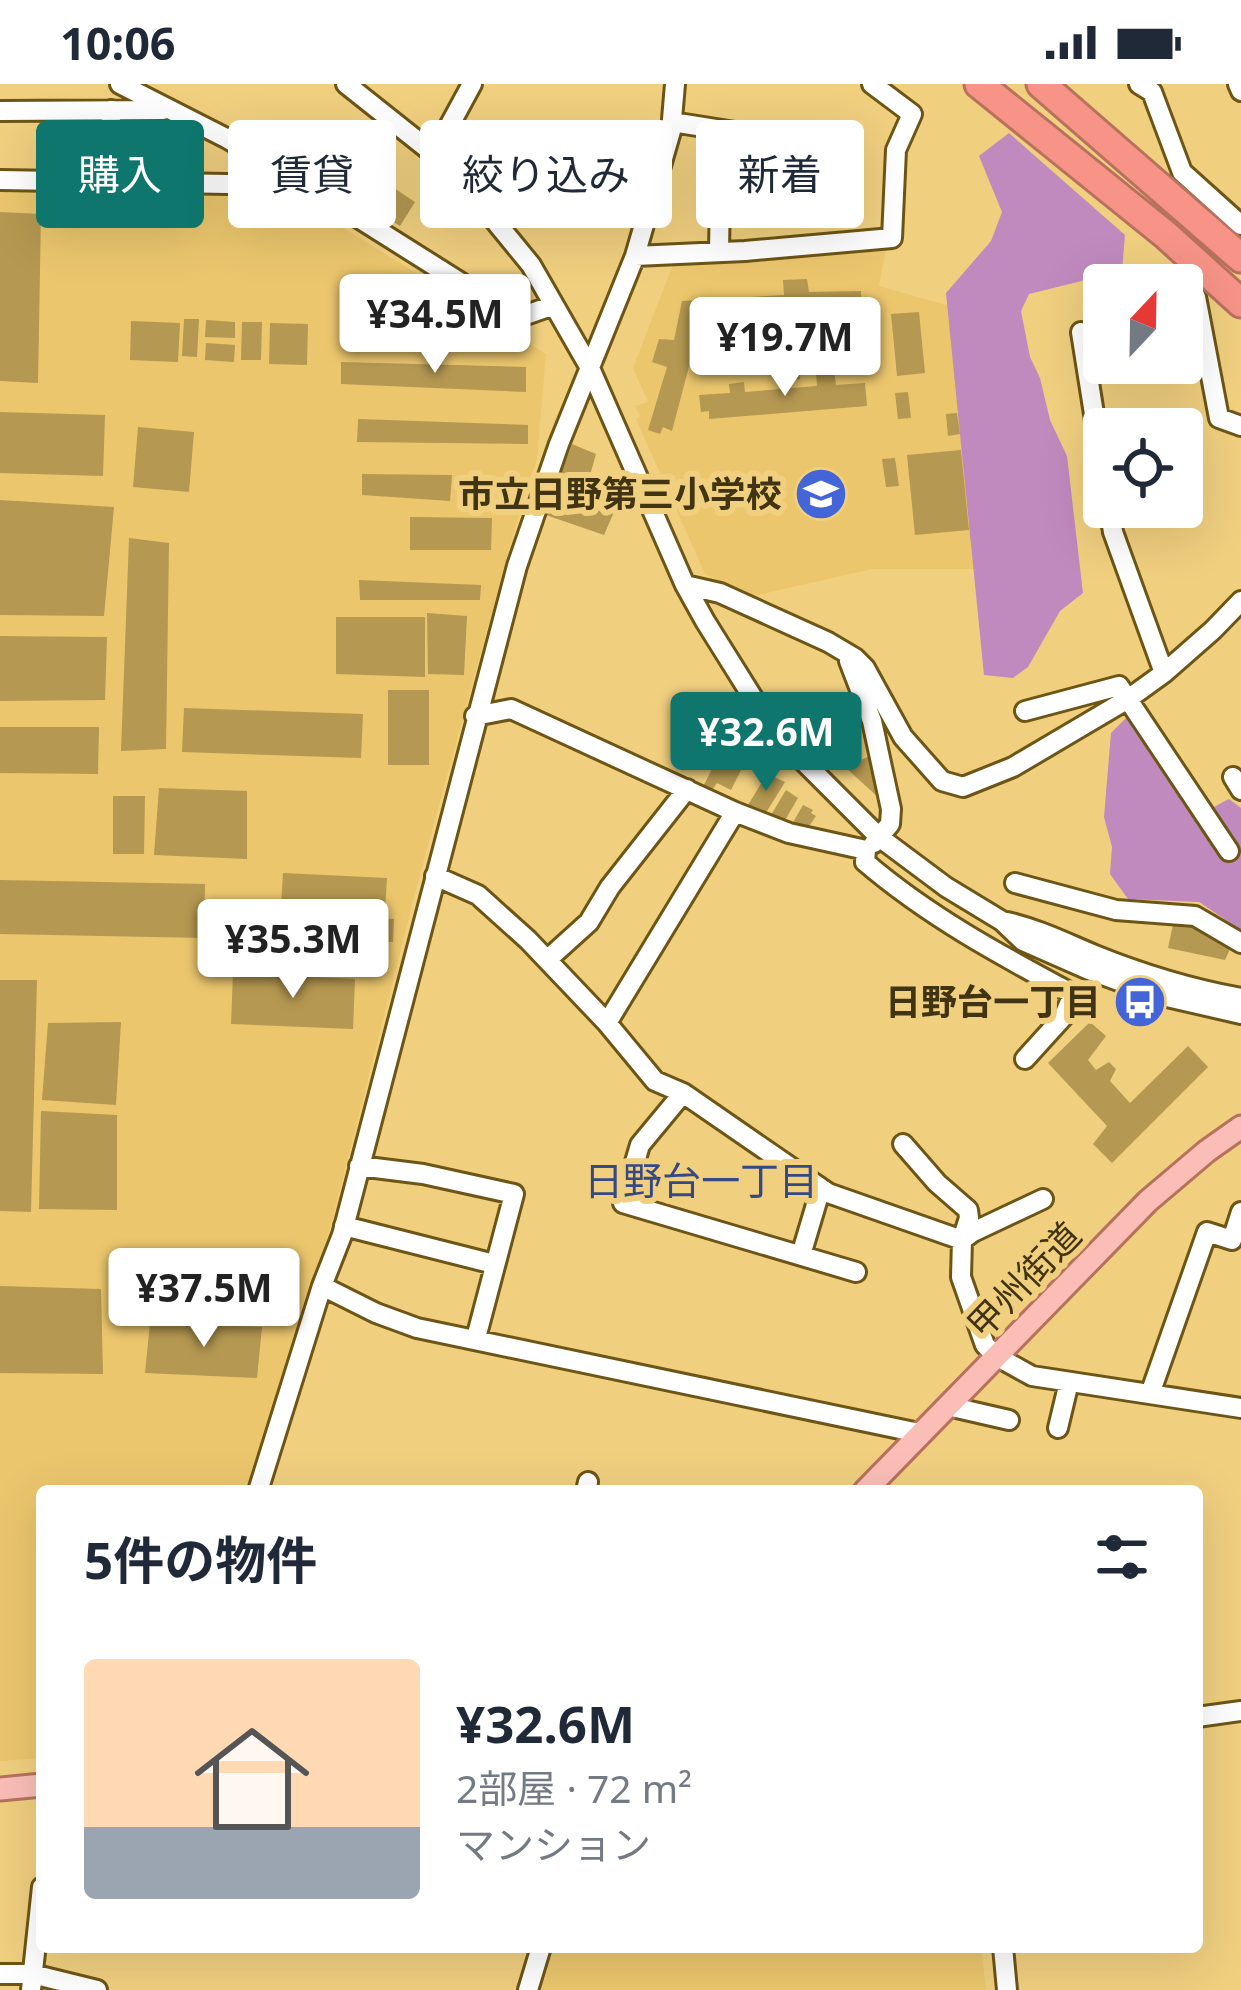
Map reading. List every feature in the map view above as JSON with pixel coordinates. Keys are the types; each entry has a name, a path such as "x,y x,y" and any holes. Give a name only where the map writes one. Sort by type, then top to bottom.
{"highway":[{"path":"979,84 1166,235 1241,303"},
{"path":"1049,90 1241,257"}],"main road":[{"name":"甲州街道","path":"871,1485 1148,1201 1241,1127"},
{"path":"0,1789 36,1786"}],"street":[{"path":"120,84 228,139"},
{"path":"346,84 420,143"},
{"path":"452,120 472,84"},
{"path":"675,84 672,122 773,138 760,178 734,182 720,193 719,252"},
{"path":"635,256 892,238 896,150 911,114 872,84"},
{"path":"1139,84 1152,92 1182,172 1241,225"},
{"path":"111,110 111,120"},
{"path":"0,111 167,110"},
{"path":"0,180 36,181"},
{"path":"374,228 509,313 520,317 554,305"},
{"path":"503,228 531,265 590,368 685,585 725,656 760,709 873,844 1002,921 1023,941 1154,994 1241,1014"},
{"path":"260,1485 344,1226 517,566 643,228"},
{"path":"1081,332 1093,408"},
{"path":"1203,334 1219,418 1241,426"},
{"path":"1112,528 1164,673"},
{"path":"685,585 720,592 843,649 865,668 904,737 942,782 963,787 1013,767 1128,699 1164,673 1241,601"},
{"path":"843,649 862,689 891,809 890,824 865,862 997,953 1073,994 1064,1016 1024,1059"},
{"path":"1025,710 1119,686 1229,851"},
{"path":"476,716 512,709 789,833 873,844"},
{"path":"547,960 589,922 610,887 687,789"},
{"path":"607,1023 735,812"},
{"path":"435,876 478,895 607,1023 655,1081 683,1093 820,1188 962,1240"},
{"path":"1016,884 1116,910 1195,916 1241,943"},
{"path":"1002,921 1034,928 1163,978 1241,998"},
{"path":"683,1093 640,1145 623,1203 856,1272"},
{"path":"903,1144 937,1184 968,1210 961,1276 985,1345 996,1356 1032,1376 1241,1408"},
{"path":"359,1166 514,1194 476,1338"},
{"path":"800,1255 820,1188"},
{"path":"962,1240 1043,1199"},
{"path":"1150,1394 1208,1232 1236,1241 1241,1212"},
{"path":"344,1226 494,1264"},
{"path":"322,1286 417,1328 919,1433"},
{"path":"1058,1428 1069,1382"},
{"path":"948,1406 1010,1420"},
{"path":"1203,1716 1241,1712"},
{"path":"32,1982 36,1944"},
{"path":"528,1990 539,1953"},
{"path":"1004,1953 1007,1990"},
{"path":"0,1974 97,1990"}],"shaded area":[{"path":"1009,133 1125,235 1123,264 1083,264 1083,281 1029,294 1021,311 1030,357 1067,456 1083,593 1060,611 1028,667 1013,678 984,675 946,293 991,241 1002,212 979,156"},
{"path":"0,191 36,192 36,228 204,228 204,196 228,196 228,228 343,228 546,354 537,459 417,886 329,1232 250,1485 36,1485 36,1758 0,1761"},
{"name":"市立日野第三小学校","path":"886,248 879,286 953,307 976,569 872,569 749,597 705,574 636,419 640,416 635,406 648,402 633,368 674,262"},
{"path":"1142,702 1214,807 1229,799 1241,808 1241,930 1199,902 1128,899 1110,874 1112,847 1104,817 1111,733"},
{"path":"551,1953 982,1953 986,1990 540,1990"}],"building":[{"path":"396,189 415,202 400,226 396,224"},
{"path":"0,212 36,214 36,228 41,228 38,383 0,381"},
{"path":"807,279 809,292 861,291 862,311 701,321 672,431 663,427 660,434 648,430 667,367 652,362 659,339 674,340 682,301 784,295 783,280"},
{"path":"919,312 925,373 897,376 891,314"},
{"path":"340,315 463,318 462,337 340,335"},
{"path":"184,319 199,319 197,357 182,356"},
{"path":"206,320 235,322 235,338 205,337"},
{"path":"131,321 180,323 178,362 130,360"},
{"path":"242,322 262,322 261,360 241,360"},
{"path":"270,323 308,324 307,365 269,364"},
{"path":"206,343 235,345 234,362 205,360"},
{"path":"798,360 800,379 780,381 778,362"},
{"path":"341,362 526,367 526,392 341,384"},
{"path":"834,371 836,385 865,383 867,406 709,419 709,411 701,412 699,395 730,393 729,384 744,382 745,392 817,386 816,373"},
{"path":"908,392 911,418 898,419 895,393"},
{"path":"0,412 105,415 103,476 0,473"},
{"path":"957,413 960,434 948,436 946,414"},
{"path":"358,419 528,425 528,444 357,442"},
{"path":"138,427 194,432 189,492 133,487"},
{"path":"572,444 596,454 585,493 617,505 604,535 546,515"},
{"path":"961,450 969,530 915,535 907,455"},
{"path":"895,458 899,486 886,487 882,459"},
{"path":"362,474 452,475 450,501 362,495"},
{"path":"0,500 114,507 104,616 0,615"},
{"path":"410,517 492,518 491,550 410,550"},
{"path":"129,538 169,543 166,749 121,751"},
{"path":"359,580 481,585 480,600 360,600"},
{"path":"427,613 467,616 464,675 428,674"},
{"path":"336,617 425,617 425,677 336,674"},
{"path":"0,636 107,637 105,700 0,701"},
{"path":"388,690 429,690 429,765 388,765"},
{"path":"184,708 363,714 361,758 182,752"},
{"path":"0,727 99,727 98,774 0,773"},
{"path":"730,733 754,744 731,790 717,783 713,789 704,785"},
{"path":"870,756 879,798 845,767"},
{"path":"767,774 785,782 764,816 748,805"},
{"path":"159,788 247,791 247,859 154,855"},
{"path":"786,790 798,798 784,822 771,815"},
{"path":"113,796 145,796 144,854 113,854"},
{"path":"803,805 816,816 808,828 792,824"},
{"path":"283,873 387,878 385,912 281,906"},
{"path":"0,880 205,884 204,938 0,934"},
{"path":"276,915 394,919 393,942 275,939"},
{"path":"1173,924 1193,925 1209,933 1230,949 1225,960 1168,948"},
{"path":"233,973 355,979 353,1029 231,1024"},
{"path":"0,980 37,980 31,1212 0,1211"},
{"path":"121,1022 116,1105 42,1100 48,1023"},
{"path":"1090,1022 1106,1036 1088,1060 1096,1070 1109,1062 1116,1069 1110,1081 1130,1103 1188,1046 1208,1067 1112,1163 1093,1144 1107,1126 1048,1063"},
{"path":"41,1111 117,1115 117,1210 39,1209"},
{"path":"0,1286 101,1289 103,1374 0,1373"},
{"path":"150,1323 262,1327 257,1378 145,1373"}],"place":[{"name":"市立日野第三小学校","path":"821,494"},
{"name":"日野台一丁目","path":"1140,1002"}],"district":[{"name":"日野台一丁目","path":"701,1181"}]}
